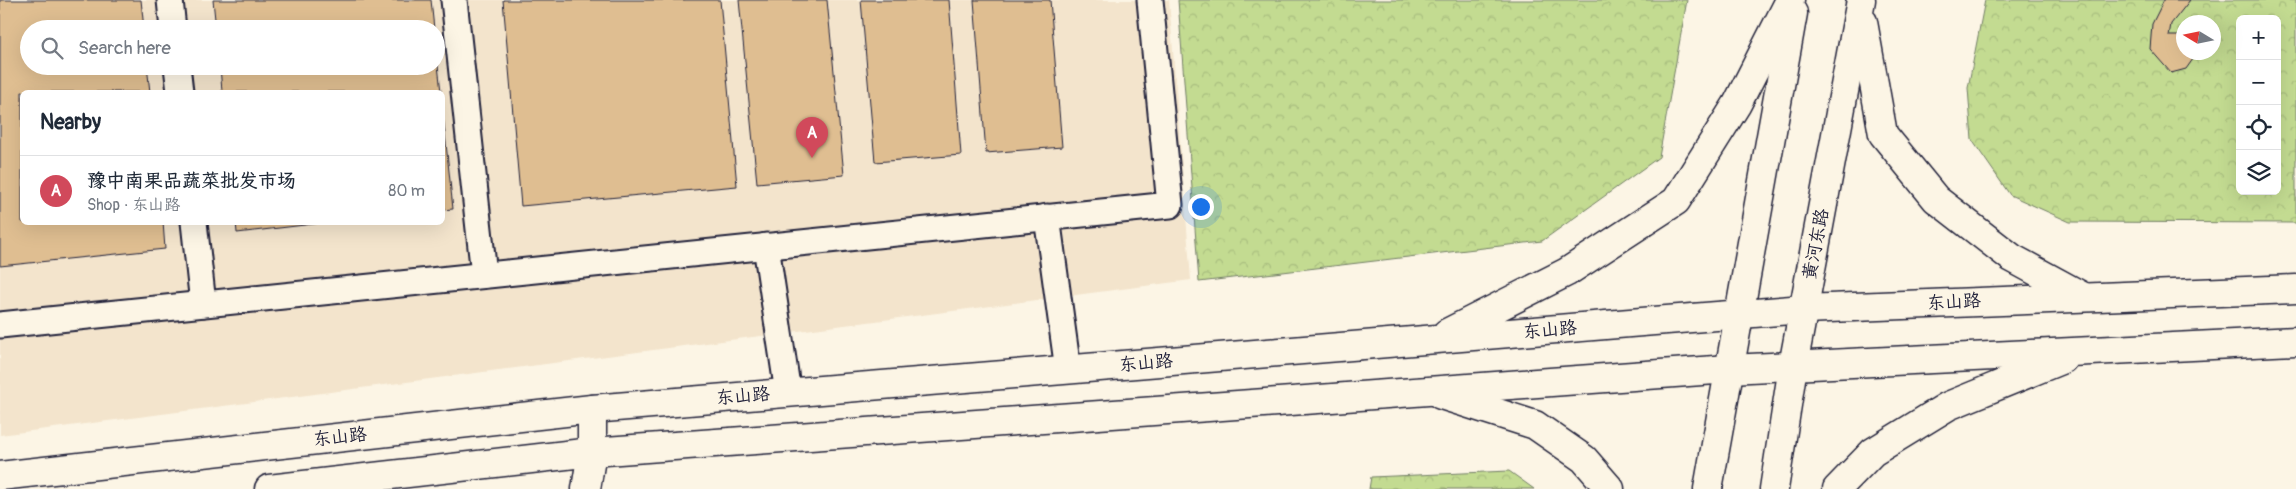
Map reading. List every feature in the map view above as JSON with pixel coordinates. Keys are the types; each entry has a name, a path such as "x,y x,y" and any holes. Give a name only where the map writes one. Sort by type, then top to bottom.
{"street":[{"path":"170,0 172,20"},
{"path":"454,0 484,275"},
{"path":"0,324 1170,205 1150,0"},
{"path":"1435,340 1567,272 1676,201 1737,104 1790,0"},
{"path":"1708,489 1795,0"},
{"path":"1860,3 1883,134 1936,198 2012,258 2082,296"},
{"name":"黄河东路","path":"1774,489 1793,366 1860,3"},
{"path":"178,75 180,90"},
{"path":"1047,217 1068,370"},
{"path":"194,225 202,304"},
{"path":"766,246 788,392"},
{"name":"东山路","path":"0,476 592,408 1739,314 1804,309 2082,296 2296,289"},
{"path":"268,489 592,452 1729,369 2296,341"},
{"path":"1837,489 1873,452 1948,406 2084,351"},
{"path":"1428,391 1536,425 1584,459 1610,489"},
{"path":"586,489 592,452 592,408"}],"shaded area":[{"path":"0,0 1169,0 1191,280 0,435"}],"green space":[{"path":"1178,0 1687,0 1659,157 1542,241 1199,282"},
{"path":"1985,0 2296,0 2296,223 2070,222 2010,195 1972,140 1968,88"},
{"path":"1509,471 1534,489 1369,489 1371,477"}],"building":[{"path":"0,0 141,0 143,20 20,20 20,75 148,75 150,90 20,90 20,225 163,225 165,249 0,266"},
{"path":"213,0 431,0 433,20 215,20"},
{"path":"503,0 720,0 737,186 521,206"},
{"path":"739,0 827,0 844,175 757,183"},
{"path":"861,0 949,0 961,155 875,162"},
{"path":"974,0 1050,0 1062,147 986,153"},
{"path":"2164,0 2190,0 2178,15 2176,15 2171,24 2169,36 2176,36 2176,60 2192,60 2186,69 2171,73 2150,49 2152,24"},
{"path":"221,75 439,75 441,90 222,90"},
{"path":"445,134 453,209 445,210"},
{"path":"236,225 305,225 237,233"}],"place":[{"name":"豫中南果品蔬菜批发市场","path":"812,158"}]}
